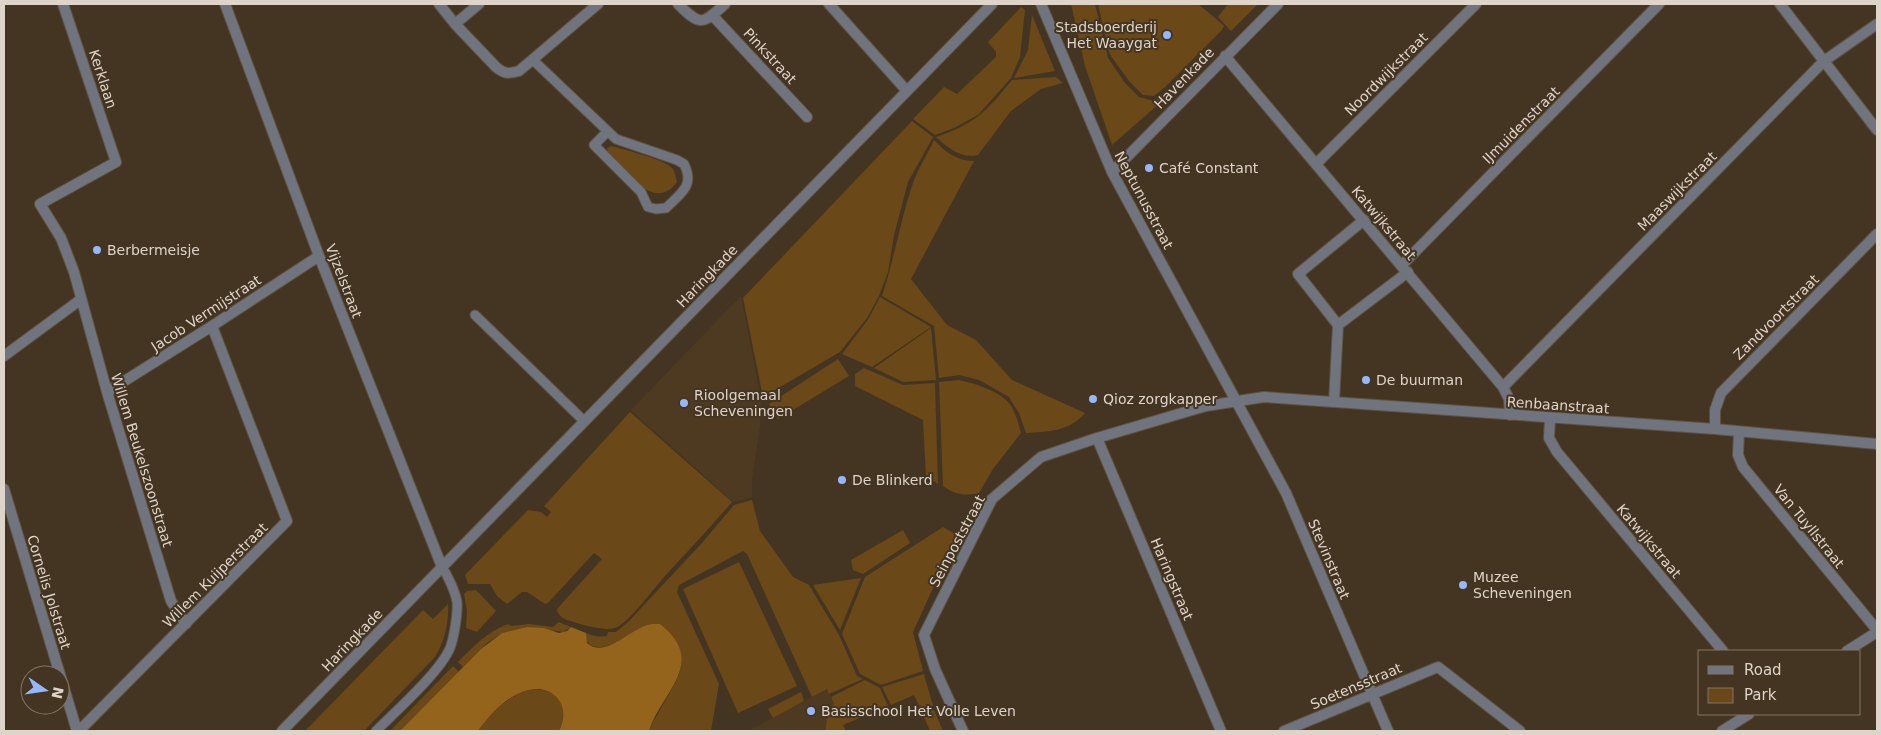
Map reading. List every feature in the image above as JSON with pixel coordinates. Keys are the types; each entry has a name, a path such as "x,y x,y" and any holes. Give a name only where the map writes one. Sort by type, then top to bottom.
{"street":[{"name":"Kerklaan","path":"63,4 116,162"},
{"name":"Vijzelstraat","path":"225,4 319,256 442,567"},
{"path":"439,4 455,24 503,73 519,71 598,4"},
{"path":"455,24 479,4"},
{"path":"678,4 691,17 698,20 706,20 725,4"},
{"path":"829,4 907,91"},
{"name":"Haringkade","path":"282,731 992,4"},
{"name":"Neptunusstraat","path":"1041,4 1112,172 1238,401"},
{"name":"Havenkade","path":"1112,172 1278,4"},
{"name":"Noordwijkstraat","path":"1316,164 1476,4"},
{"name":"IJmuidenstraat","path":"1338,325 1405,269 1659,4"},
{"path":"1780,4 1877,130"},
{"name":"Pinkstraat","path":"712,15 806,116"},
{"name":"Maaswijkstraat","path":"1503,386 1824,61 1877,24"},
{"name":"Katwijkstraat","path":"1225,56 1503,386 1509,399 1510,415"},
{"name":"Willem Beukelszoonstraat","path":"116,162 40,204 61,238 74,272 80,300 107,392 171,601 186,624"},
{"path":"1334,402 1338,325 1298,274 1364,220"},
{"name":"Zandvoortstraat","path":"1714,430 1715,410 1721,393 1877,234"},
{"name":"Jacob Vermijstraat","path":"107,392 319,256"},
{"path":"4,356 80,300"},
{"name":"Willem Kuijperstraat","path":"78,731 287,522 212,326"},
{"name":"Renbaanstraat","path":"1238,401 1264,397 1877,444"},
{"name":"Seinpoststraat","path":"963,731 934,669 924,635 992,499 1041,457 1096,438 1206,406 1238,401"},
{"name":"Stevinstraat","path":"1238,401 1286,494 1388,731"},
{"name":"Katwijkstraat","path":"1550,419 1549,438 1557,452 1722,650"},
{"name":"Van Tuyllstraat","path":"1739,432 1738,455 1744,468 1877,631"},
{"name":"Haringstraat","path":"1096,438 1221,731"},
{"name":"Cornelis Jolstraat","path":"4,489 78,731"},
{"path":"1848,650 1877,631"},
{"name":"Soetensstraat","path":"1284,731 1372,693 1438,668 1520,731"},
{"path":"1722,731 1747,715"}],"lane":[{"path":"533,60 616,139 684,164 689,180 686,188 666,208 656,209 648,206 641,192 594,145 607,132"},
{"path":"476,315 584,421"},
{"path":"376,731 436,669 450,647 457,602 448,576 442,567"}],"shaded area":[{"path":"741,296 761,399 760,427 752,478 752,497 733,502 631,410"},
{"path":"660,624 674,638 681,652 681,665 677,678 649,731 559,731 563,720 563,710 560,702 555,695 538,689 528,690 506,701 478,731 400,731 481,649 502,633 527,627 544,628 559,633 567,631 571,627 586,633 587,643 595,647 603,647 619,641 644,626"},
{"name":"Basisschool Het Volle Leven","path":"827,689 846,731 748,731 812,697"}],"green space":[{"path":"1071,4 1095,4 1108,58 1125,83 1139,97 1154,101 1166,91 1169,95 1112,145 1085,66"},
{"path":"1098,4 1198,4 1224,26 1165,87 1154,96 1143,95 1129,81 1111,56"},
{"path":"1228,4 1258,4 1231,31 1218,17"},
{"path":"1021,7 1025,10 1020,57 1011,78 978,115 954,128 935,135 913,119 944,87 957,94 996,57 996,52 988,42"},
{"path":"1032,15 1055,71 1014,78 1028,50"},
{"path":"1056,77 1063,83 1041,89 1011,111 978,155 960,154 950,149 936,137 961,127 979,115 1012,80"},
{"path":"912,121 933,137 908,182 894,235 888,272 879,296 867,318 840,352 763,397 743,298"},
{"path":"934,140 952,155 968,161 974,161 911,279 947,325 976,340 1012,380 1085,413 1073,424 1050,431 1026,433 1019,413 1009,397 979,380 959,375 939,378 934,326 882,296 912,186"},
{"path":"612,146 653,158 668,165 674,171 677,182 668,191 659,193 649,191 631,177 608,152 607,148"},
{"path":"880,297 931,327 872,367 842,354 869,318"},
{"path":"931,328 936,380 903,382 874,368"},
{"path":"838,359 849,376 778,419 769,404"},
{"path":"864,368 903,385 935,383 938,484 926,475 923,420 855,386 855,374"},
{"path":"959,380 984,387 1006,400 1014,411 1021,433 993,469 979,493 974,494 956,493 943,486 939,382"},
{"path":"630,412 732,502 634,613 615,628 606,629 577,623 564,619 559,615 557,609 602,559 594,553 545,604 527,592 522,592 507,604 497,596 490,584 468,584 465,575 528,510 541,512 547,517 551,512 544,506"},
{"path":"752,500 760,531 793,577 809,585 839,635 857,676 863,679 829,694 827,689 812,697 747,554 743,551 679,585 677,592 719,684 711,731 649,731 678,676 681,658 678,648 660,625 649,625 640,628 615,643 599,647 590,645 586,640 586,633 594,636 607,636 608,632 616,632 628,622 701,544 734,505"},
{"path":"943,527 957,535 913,632 923,671 881,685 860,674 842,634 865,577"},
{"path":"903,530 910,543 863,574 853,570 851,560"},
{"path":"739,562 797,686 738,713 683,589"},
{"path":"861,578 840,630 813,585"},
{"path":"476,590 496,611 477,632 466,628 467,611 464,594 467,591"},
{"path":"448,604 446,631 435,657 364,731 305,731 423,610 433,619"},
{"path":"559,622 571,627 563,632 527,627 502,633 487,643 463,667 458,662 487,635 500,627 508,624 511,626 529,624 553,627"},
{"path":"453,666 459,672 400,731 390,731"},
{"path":"924,674 933,706 922,712 914,695 891,705 882,687"},
{"path":"865,680 880,688 888,706 843,725 846,731 825,731 829,709 834,704 831,697"},
{"path":"531,689 549,691 559,698 563,712 559,731 478,731 489,717 508,700"},
{"path":"801,692 804,701 773,718 768,709"},
{"path":"934,710 943,731 930,731 923,715"}],"place":[{"name":"Stadsboerderij Het Waaygat","path":"1167,35"},
{"name":"Café Constant","path":"1149,168"},
{"name":"Berbermeisje","path":"97,250"},
{"name":"De buurman","path":"1366,380"},
{"name":"Qioz zorgkapper","path":"1093,399"},
{"name":"Rioolgemaal Scheveningen","path":"684,403"},
{"name":"De Blinkerd","path":"842,480"},
{"name":"Muzee Scheveningen","path":"1463,585"},
{"name":"Basisschool Het Volle Leven","path":"811,711"}]}
